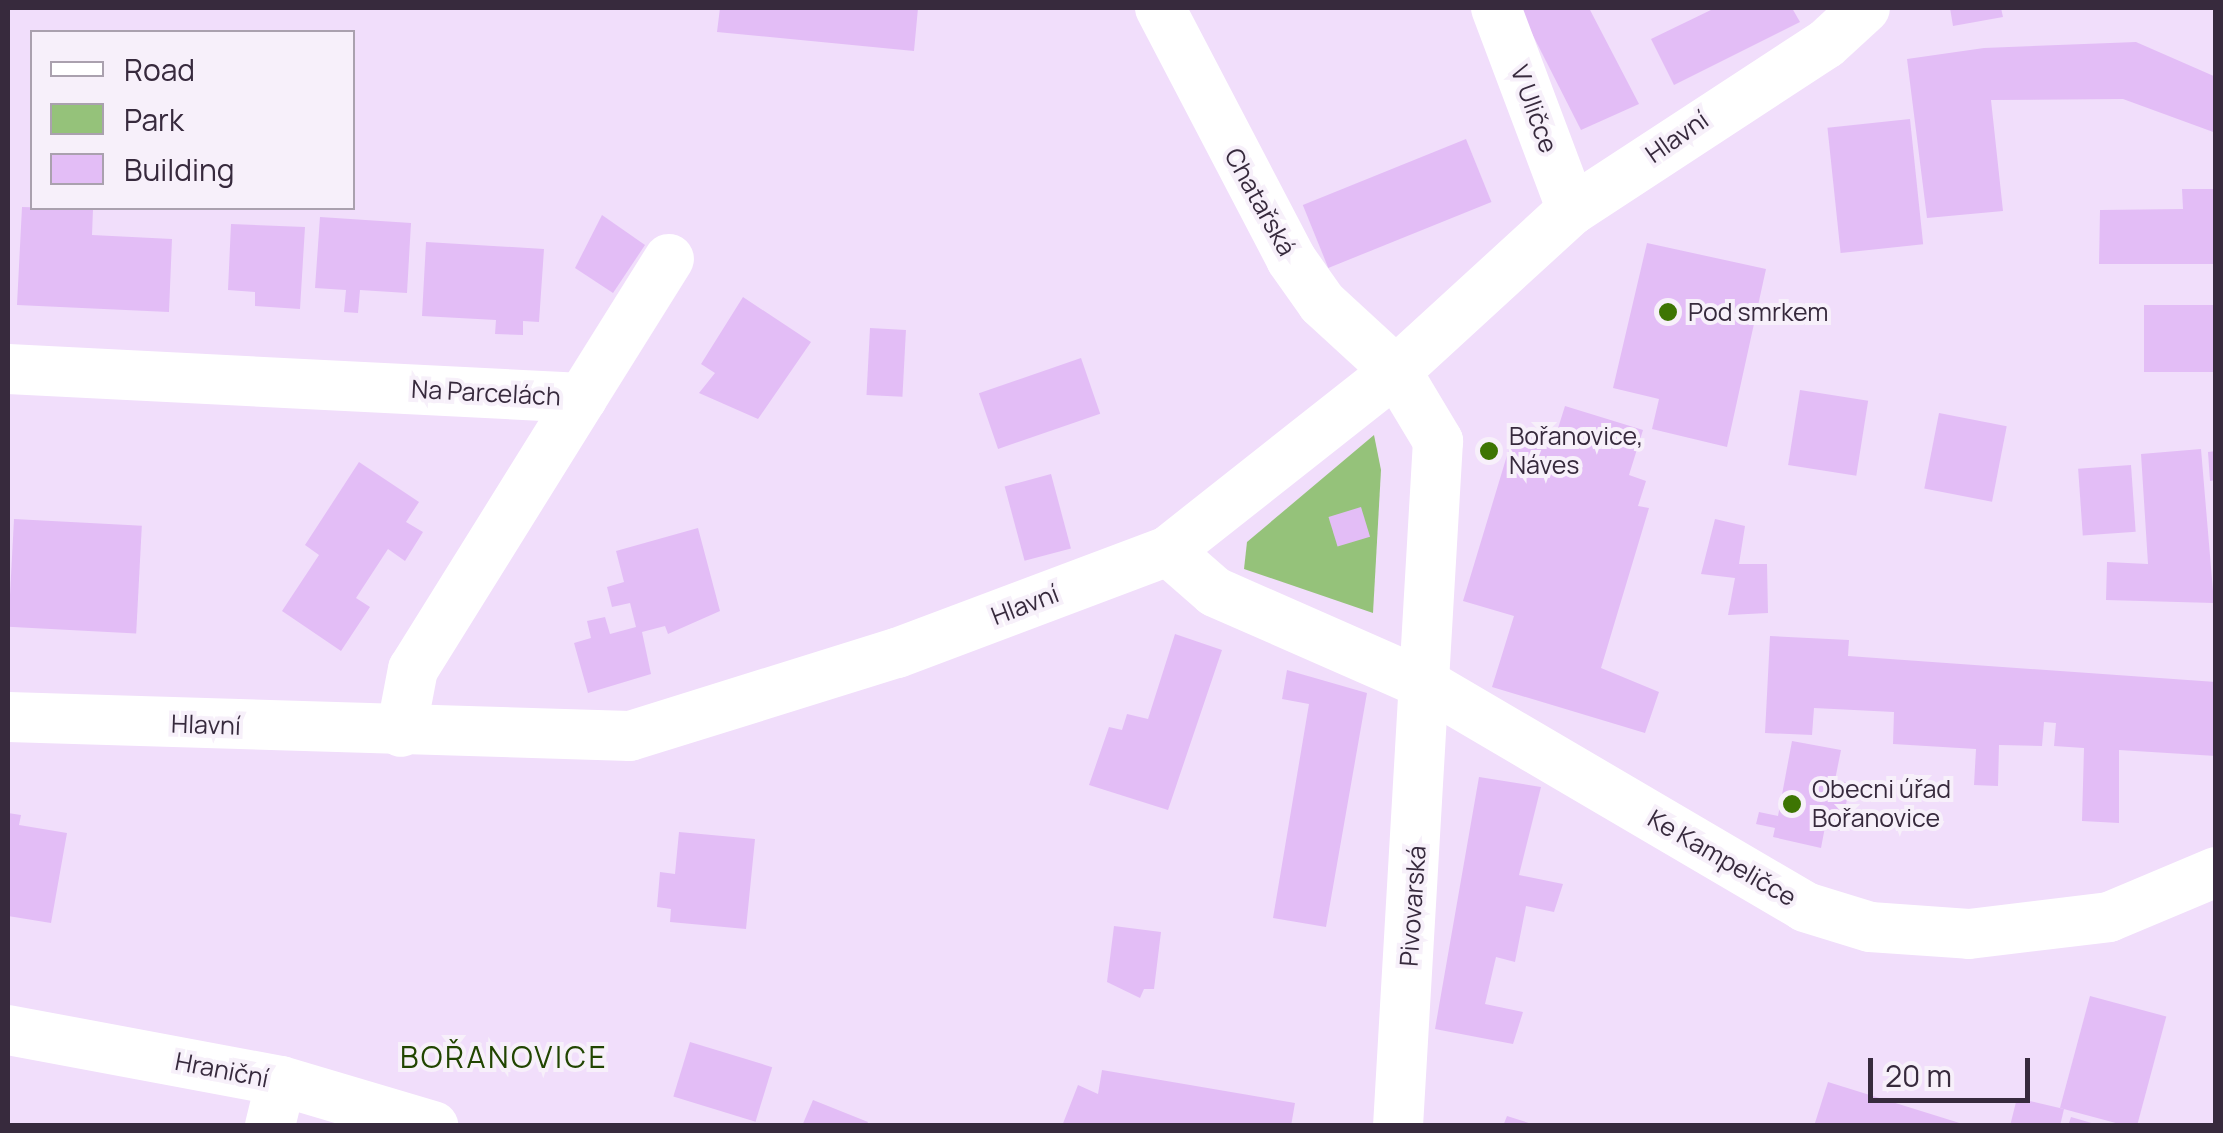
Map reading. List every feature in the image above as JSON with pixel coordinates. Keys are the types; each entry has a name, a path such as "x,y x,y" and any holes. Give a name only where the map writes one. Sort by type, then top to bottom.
{"street":[{"name":"Chatařská","path":"1160,8 1291,259 1322,304 1396,370"},
{"name":"V Uličce","path":"1496,8 1572,210"},
{"name":"Hlavní","path":"8,718 630,736 898,653 1168,551 1396,370 1572,210 1826,44 1865,8"},
{"path":"582,398 669,259"},
{"name":"Na Parcelách","path":"8,369 582,398 413,670 401,732"},
{"path":"1396,370 1438,441 1428,686"},
{"name":"Ke Kampeličce","path":"1168,551 1216,592 1428,686 1804,907 1870,928 1969,934 2109,917 2216,872"},
{"name":"Pivovarská","path":"1398,1126 1428,686"},
{"name":"Hraniční","path":"8,1030 275,1103 433,1126"}],"green space":[{"path":"1374,435 1381,470 1373,613 1244,569 1247,542"}],"building":[{"path":"720,8 918,8 914,51 717,32"},
{"path":"1519,8 1589,8 1639,104 1581,130"},
{"path":"1715,8 1792,8 1800,22 1674,85 1651,39"},
{"path":"1950,8 2001,8 2003,17 1953,26"},
{"path":"2136,42 2216,77 2216,133 2123,99 1991,100 2003,211 1927,218 1907,59 1984,48"},
{"path":"1910,119 1923,244 1841,253 1827,128"},
{"path":"1466,139 1491,202 1328,268 1303,205"},
{"path":"2182,189 2216,189 2216,264 2099,264 2100,210 2183,209"},
{"path":"22,207 93,210 92,235 172,239 169,312 17,305"},
{"path":"602,215 645,245 613,293 575,268"},
{"path":"320,217 411,223 407,293 360,290 358,313 344,312 346,290 315,288"},
{"path":"231,224 305,227 300,309 255,306 255,292 228,290"},
{"path":"426,242 544,249 539,322 523,321 523,335 495,334 496,320 422,316"},
{"path":"1647,243 1766,269 1727,447 1652,429 1659,399 1613,388"},
{"path":"743,297 811,342 758,419 699,393 715,373 701,364"},
{"path":"2144,305 2216,305 2216,372 2144,372"},
{"path":"870,328 906,330 902,397 866,395"},
{"path":"1081,358 1100,414 998,449 979,393"},
{"path":"1800,390 1868,401 1856,476 1788,465"},
{"path":"1565,406 1643,430 1629,475 1646,481 1638,506 1649,508 1601,668 1659,692 1645,733 1492,687 1514,616 1463,601 1515,429 1554,441"},
{"path":"1939,413 2007,426 1992,502 1924,489"},
{"path":"2201,449 2214,603 2106,600 2107,562 2148,564 2141,454"},
{"path":"2216,451 2216,480 2210,481 2208,452"},
{"path":"359,462 419,502 406,522 423,532 405,561 388,549 356,598 370,607 341,651 282,611 319,555 305,545"},
{"path":"2131,465 2136,532 2083,536 2078,469"},
{"path":"1051,474 1071,548 1025,561 1005,486"},
{"path":"1361,507 1370,537 1338,547 1328,517"},
{"path":"14,519 142,526 136,634 8,627"},
{"path":"1715,519 1745,526 1739,564 1767,564 1768,613 1728,615 1735,578 1701,574"},
{"path":"698,528 720,611 668,634 665,626 642,632 651,674 588,693 574,643 591,638 587,621 605,617 610,634 636,627 630,603 612,607 607,587 624,582 616,551"},
{"path":"1175,634 1222,650 1168,810 1089,785 1109,727 1122,730 1127,714 1148,719"},
{"path":"1770,636 1849,640 1848,656 2216,682 2216,756 2119,750 2119,823 2082,821 2084,748 2054,746 2056,723 2044,722 2042,746 1999,745 1998,786 1974,785 1976,749 1893,744 1894,712 1814,708 1812,735 1765,733"},
{"path":"1287,670 1367,693 1326,927 1273,918 1309,704 1282,699"},
{"path":"1792,741 1841,750 1835,780 1850,783 1841,831 1825,827 1821,848 1773,837 1775,828 1756,824 1759,812 1778,816"},
{"path":"1479,777 1541,787 1519,875 1563,884 1554,912 1526,906 1515,962 1496,957 1485,1004 1523,1012 1513,1044 1435,1029"},
{"path":"8,813 21,815 19,825 67,833 51,923 8,916"},
{"path":"679,832 755,839 746,929 670,922 671,909 657,907 660,872 675,874"},
{"path":"1114,926 1161,932 1154,989 1144,989 1140,998 1107,982"},
{"path":"2090,996 2166,1016 2137,1126 2060,1108"},
{"path":"690,1042 772,1067 756,1122 673,1097"},
{"path":"1102,1070 1295,1103 1291,1126 1062,1126 1078,1085 1098,1094"},
{"path":"1828,1082 1966,1125 1966,1126 1814,1126"},
{"path":"2017,1098 2064,1109 2060,1126 2010,1126"},
{"path":"813,1100 868,1122 866,1126 802,1126"},
{"path":"1507,1116 1535,1125 1535,1126 1503,1126"},
{"path":"2071,1117 2095,1124 2095,1126 2068,1126"}],"place":[{"name":"Pod smrkem","path":"1668,312"},
{"name":"Bořanovice, Náves","path":"1489,451"},
{"name":"Obecni úřad Bořanovice","path":"1792,804"}],"district":[{"name":"BOŘANOVICE","path":"504,1057"}]}
